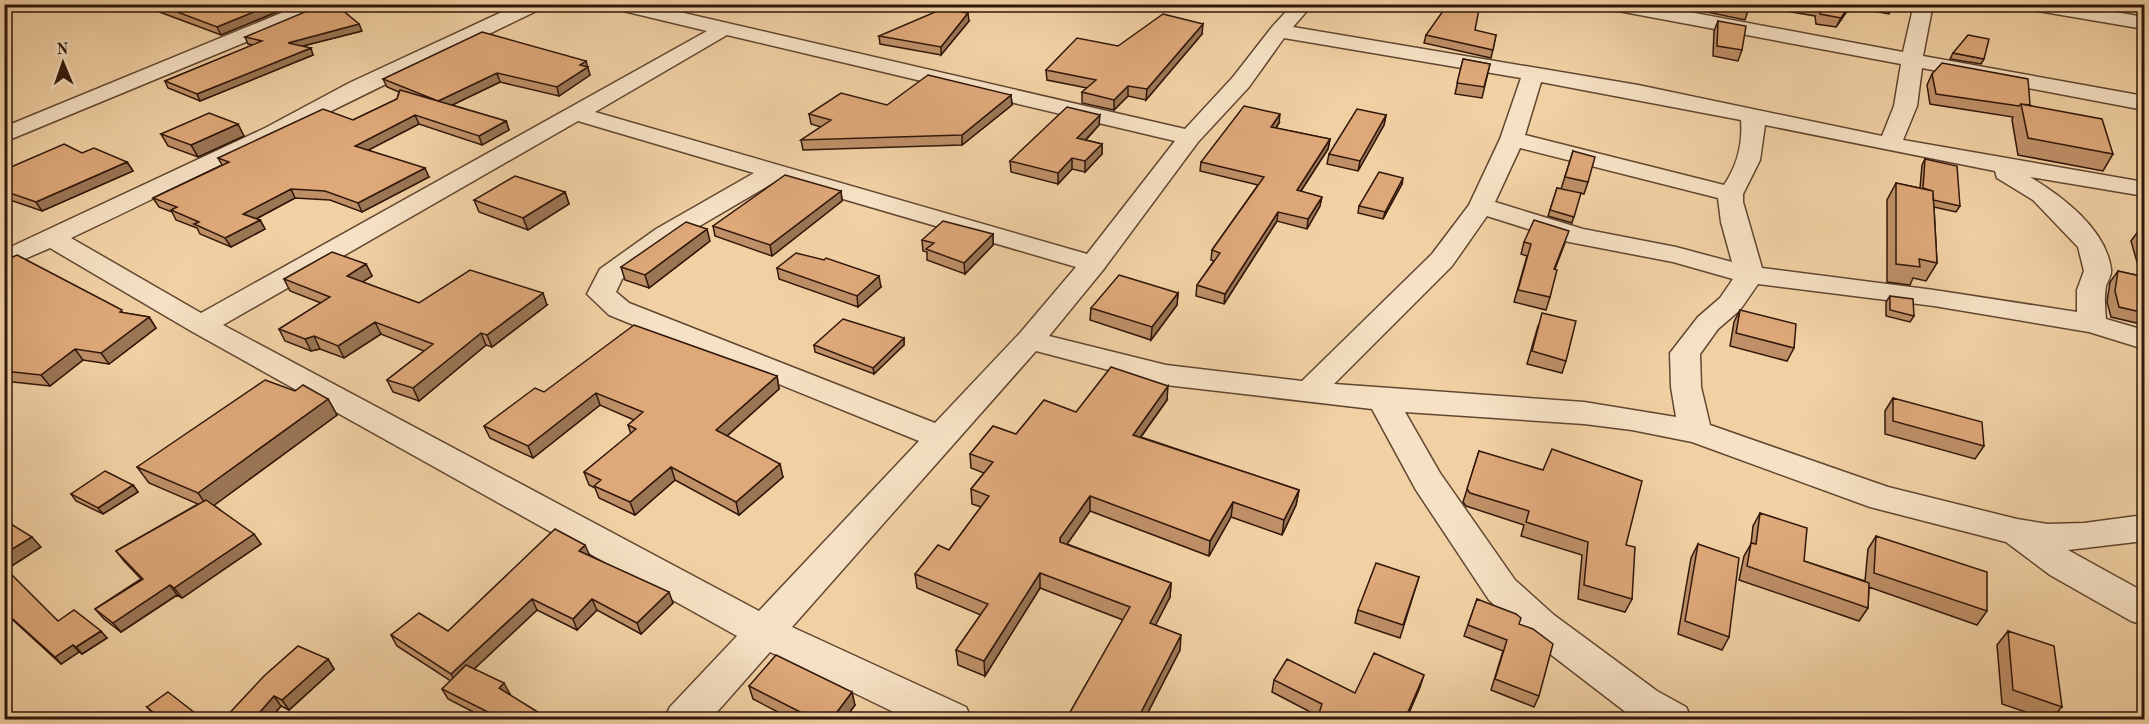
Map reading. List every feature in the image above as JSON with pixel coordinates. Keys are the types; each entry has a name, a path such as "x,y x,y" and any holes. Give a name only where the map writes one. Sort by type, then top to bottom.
{"street":[{"path":"4,135 321,4"},
{"path":"4,260 273,133 357,88 536,4"},
{"path":"618,4 1190,137"},
{"path":"684,720 762,631 1030,340 1093,264 1190,137 1240,82 1279,31 1304,4"},
{"path":"1613,4 2145,103"},
{"path":"1889,143 1899,130 1913,61 1915,36 1924,4"},
{"path":"2032,4 2145,23"},
{"path":"2082,4 2107,17"},
{"path":"201,325 724,29"},
{"path":"1279,31 1533,73 1979,161 2145,189"},
{"path":"1309,392 1442,260 1481,206 1512,139 1533,73"},
{"path":"575,113 1093,264"},
{"path":"1750,275 1730,208 1731,194 1750,156 1750,138 1755,129 1752,116"},
{"path":"1512,139 1731,194"},
{"path":"1979,161 2013,176 2042,195 2091,246 2098,271 2093,281 2089,304 2093,324"},
{"path":"775,171 665,235 610,275 601,294 619,309 941,438"},
{"path":"1481,206 1578,236 1676,255 1750,275 1934,298 2093,324 2145,340"},
{"path":"52,238 201,325 762,631 952,720"},
{"path":"1695,432 1686,387 1685,353 1708,323 1730,304 1750,275"},
{"path":"1030,340 1166,375 1383,400 1584,413 1695,432 1738,445 1882,498 2017,532 2048,537 2084,536 2145,528"},
{"path":"1383,400 1428,481 1502,590 1540,626 1643,703 1672,720"},
{"path":"2017,532 2063,565 2145,610"}],"building":[{"path":"156,4 273,4 217,27"},
{"path":"324,4 335,4 359,24 288,43 311,48 197,94 165,81 262,41 245,37"},
{"path":"1448,4 1480,4 1475,30 1496,35 1493,50 1426,35"},
{"path":"1719,4 1750,4 1749,11"},
{"path":"1808,4 1850,4 1841,18 1820,14 1819,6"},
{"path":"942,9 968,13 941,47 879,36"},
{"path":"1163,14 1203,24 1147,89 1128,86 1114,100 1082,92 1096,80 1046,70 1077,38 1118,46"},
{"path":"1718,21 1746,26 1742,50 1717,46"},
{"path":"482,32 586,61 580,65 588,67 557,87 497,73 438,101 383,79"},
{"path":"1968,35 1989,39 1984,59 1953,53"},
{"path":"1463,59 1490,64 1484,87 1457,83"},
{"path":"1942,63 2028,79 2030,105 2021,104 2019,106 1936,94 1932,74"},
{"path":"928,75 1011,95 962,135 801,140 831,120 809,114 841,93 887,105"},
{"path":"400,90 506,121 479,136 415,115 355,146 425,168 358,203 325,191 291,189 243,214 260,220 225,238 194,224 199,222 171,210 177,207 153,198 229,162 218,158 323,109 353,120 397,99"},
{"path":"2021,104 2102,119 2113,154 2028,138"},
{"path":"1244,106 1280,114 1271,127 1330,139 1297,190 1322,197 1308,219 1278,212 1225,294 1197,285 1220,253 1212,250 1264,177 1201,162"},
{"path":"1067,107 1100,115 1077,138 1102,144 1085,161 1072,158 1058,173 1010,161"},
{"path":"1357,109 1386,115 1360,161 1329,154"},
{"path":"209,113 238,124 191,145 161,134"},
{"path":"64,144 82,153 94,148 127,162 36,202 4,191 4,170"},
{"path":"1573,151 1595,157 1588,182 1565,177"},
{"path":"1925,159 1957,166 1960,206 1933,200 1933,191 1923,188"},
{"path":"1379,172 1403,178 1385,212 1359,206"},
{"path":"785,175 841,191 770,245 713,226"},
{"path":"515,176 565,192 523,218 474,200"},
{"path":"1896,183 1933,191 1937,263 1919,259 1920,267 1896,264"},
{"path":"1557,188 1581,193 1574,217 1550,210"},
{"path":"1534,220 1569,231 1554,269 1557,270 1550,297 1518,290 1531,244 1524,242"},
{"path":"943,221 993,234 964,263 926,249 934,243 922,240"},
{"path":"686,222 707,229 645,275 621,267"},
{"path":"2139,230 2145,232 2145,251"},
{"path":"332,252 366,264 347,276 419,303 470,270 543,293 487,335 481,333 413,388 387,380 433,344 375,322 338,346 314,336 305,339 279,329 330,297 284,279"},
{"path":"796,253 824,260 826,258 879,276 857,296 777,268"},
{"path":"17,255 122,310 120,312 149,317 101,353 75,349 41,375 4,371 4,261"},
{"path":"2118,271 2145,277 2145,313 2119,307 2115,291"},
{"path":"1119,275 1178,293 1152,327 1091,308"},
{"path":"1890,296 1913,299 1914,316 1890,310"},
{"path":"1740,310 1796,324 1794,348 1736,333"},
{"path":"1542,313 1576,321 1566,361 1532,351"},
{"path":"843,319 904,338 873,368 814,345"},
{"path":"634,325 777,376 716,430 780,464 736,502 671,467 630,502 594,486 601,480 584,472 636,429 628,425 643,412 596,393 528,446 484,426 535,388 544,392"},
{"path":"1111,367 1168,386 1133,435 1299,490 1284,520 1233,502 1210,541 1090,496 1060,538 1060,542 1171,583 1150,623 1181,635 1137,720 1077,720 1068,716 1130,607 1040,573 984,661 956,650 988,604 915,574 938,545 949,550 989,496 971,489 993,462 970,454 993,426 1016,434 1044,400 1076,412"},
{"path":"265,380 295,391 303,385 328,399 198,493 137,467"},
{"path":"1893,398 1982,422 1984,446 1893,421"},
{"path":"1552,449 1642,481 1626,545 1635,547 1632,599 1584,585 1588,542 1526,522 1529,511 1470,493 1467,489 1479,451 1543,470"},
{"path":"105,471 133,485 98,508 71,494"},
{"path":"206,500 254,534 174,588 170,585 113,623 95,609 143,579 116,551"},
{"path":"1760,513 1807,528 1804,561 1869,583 1868,608 1747,566 1751,543 1756,544"},
{"path":"4,522 32,537 4,554"},
{"path":"555,529 585,545 579,551 669,592 637,623 592,599 573,619 532,599 451,674 391,635 419,613 448,631"},
{"path":"1876,536 1987,572 1987,611 1874,573"},
{"path":"1698,544 1739,558 1729,637 1685,621"},
{"path":"1376,563 1419,577 1403,625 1358,610"},
{"path":"9,572 58,621 74,610 101,631 55,657 4,611 4,574"},
{"path":"1477,599 1516,614 1521,618 1519,624 1533,629 1553,644 1539,696 1495,679 1507,640 1468,625"},
{"path":"2008,631 2054,646 2062,707 2013,690"},
{"path":"298,646 328,659 282,700 274,696 253,720 223,720 264,676"},
{"path":"1374,653 1424,675 1405,719 1407,720 1317,720 1322,704 1274,680 1287,659 1355,693"},
{"path":"776,655 852,692 831,720 816,720 749,686"},
{"path":"466,665 504,683 499,688 541,714 535,720 483,720 490,713 442,689"},
{"path":"168,692 204,720 162,720 147,707"}]}
